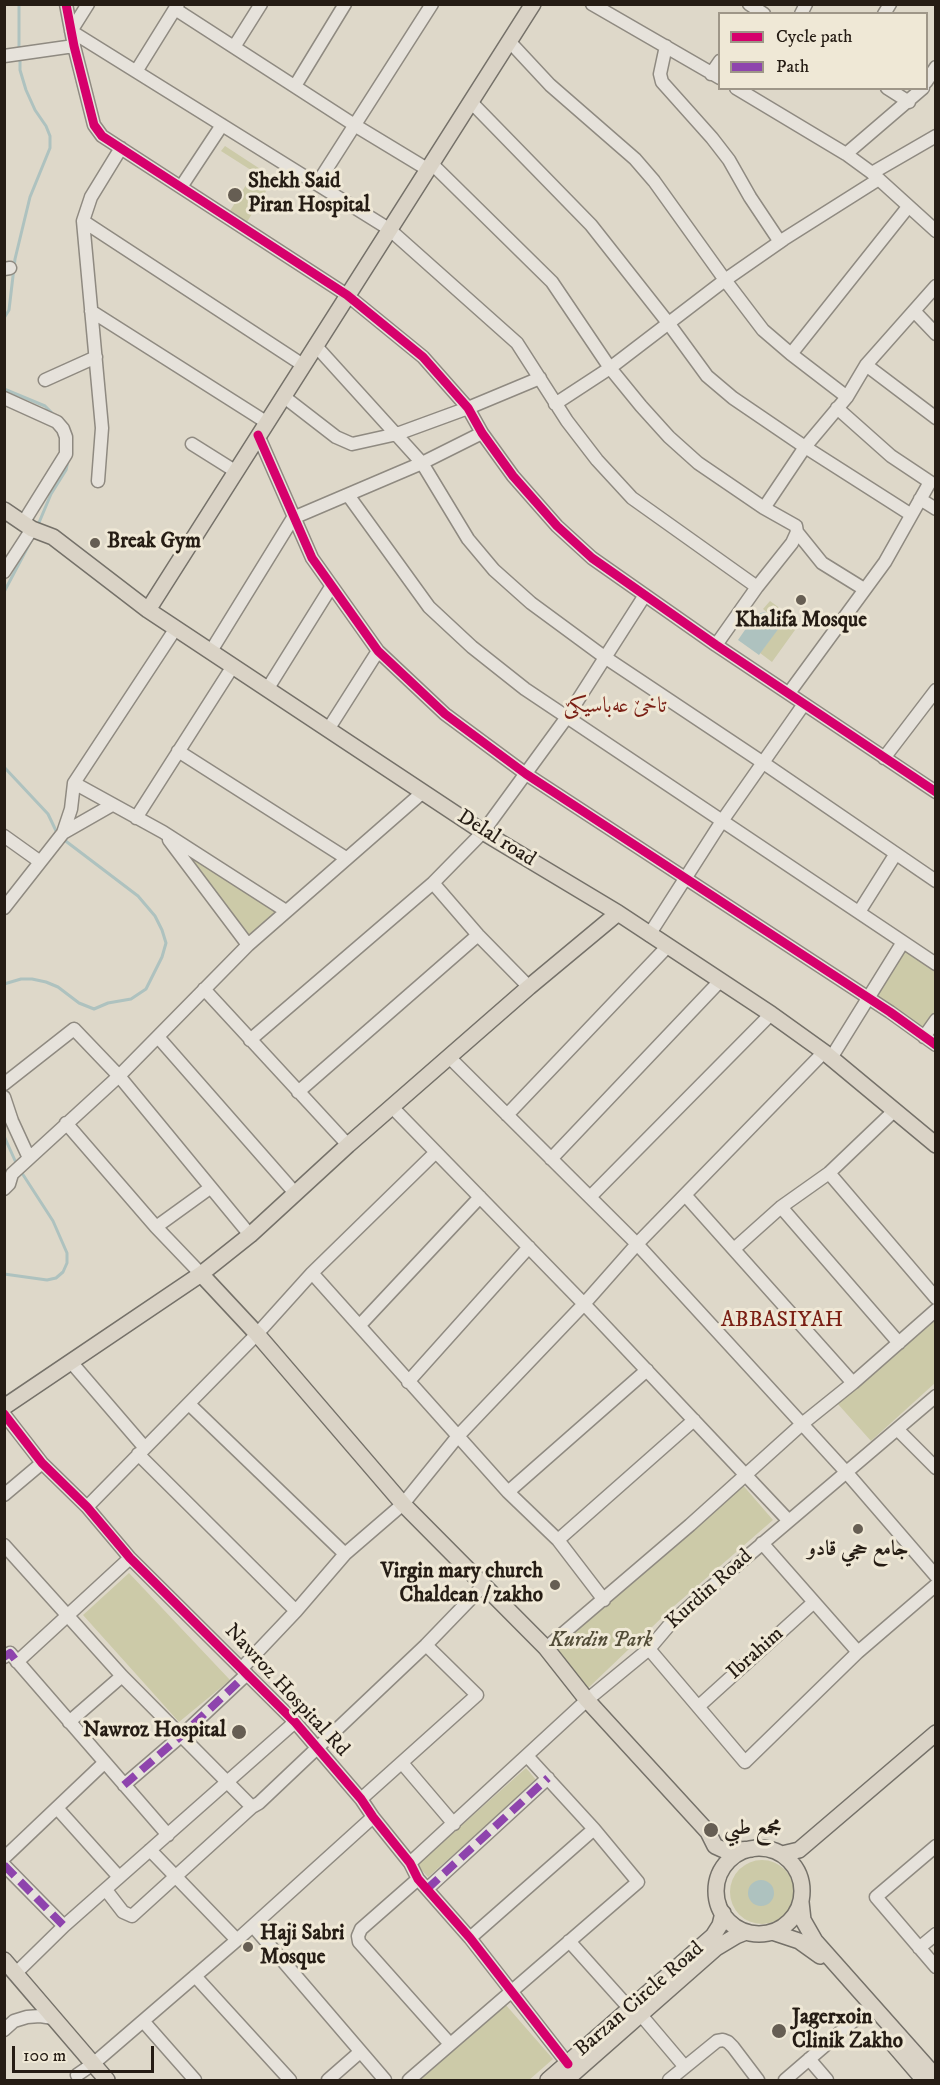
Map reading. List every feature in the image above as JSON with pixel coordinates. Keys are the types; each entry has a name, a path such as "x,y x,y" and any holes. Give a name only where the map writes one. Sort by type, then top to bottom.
{"main road":[{"path":"148,610 532,4"},
{"name":"Delal road","path":"4,510 28,526 52,537 148,610 483,832 618,913 771,1014 827,1055 936,1145"},
{"path":"4,1407 201,1274 250,1235 348,1145 529,987 618,913"},
{"path":"201,1274 257,1334 403,1504 546,1648 587,1700 708,1833 715,1846 726,1851 762,1848 782,1854 795,1866 802,1892 803,1920 815,1941 936,2077"},
{"path":"782,1854 799,1850 936,1733"},
{"path":"799,1874 808,1856 936,1745"},
{"path":"708,1833 710,1848 721,1872"},
{"path":"752,1849 734,1857 721,1872 716,1893 723,1913 735,1927 746,1932 762,1934 772,1932 790,1921 801,1902"},
{"name":"Barzan Circle Road","path":"566,2080 713,1936 720,1925 723,1913"},
{"path":"636,2012 716,1948 746,1932"},
{"path":"772,1932 799,1941 819,1955 924,2080"},
{"path":"4,1960 107,2080"},
{"name":"Barzan Circle Road","path":"548,2080 636,2012"}],"street":[{"path":"66,4 94,125 102,136 347,295 423,357 468,408 482,433 513,476 557,526 592,558 716,645 936,792"},
{"path":"71,31 88,4"},
{"path":"234,47 261,4"},
{"path":"295,86 345,4"},
{"path":"317,184 432,4"},
{"path":"592,4 716,76"},
{"path":"137,70 176,7 356,126 429,166 552,282 610,368 669,437 698,463 764,508 796,526 797,532 822,563 864,589"},
{"path":"71,31 389,229 517,343 555,404 597,460 632,498 757,587"},
{"path":"509,41 550,85 635,159 654,180 763,330 790,354 847,397"},
{"path":"9,55 74,46"},
{"path":"666,46 660,74 662,82 729,160 780,242"},
{"path":"928,80 936,67"},
{"path":"739,90 846,154 875,176 936,231"},
{"path":"890,90 909,102"},
{"path":"846,154 921,90"},
{"path":"471,102 591,225 707,376 733,398 805,447 910,514"},
{"path":"182,187 222,124"},
{"path":"555,404 610,368 725,280 936,136"},
{"path":"98,481 102,428 83,221 91,197 121,148"},
{"path":"790,354 908,207"},
{"path":"83,221 303,365"},
{"path":"764,508 805,447 847,397 866,364 936,286"},
{"path":"91,311 262,428 293,518 312,558 378,651 445,714 526,774 936,1045"},
{"path":"914,311 936,334"},
{"path":"315,345 422,463 468,538 494,570 531,603 603,656 936,881"},
{"path":"45,380 96,357"},
{"path":"866,364 936,418"},
{"path":"283,396 336,437 352,444 397,434 540,378"},
{"path":"4,398 57,422 66,437 66,454 4,572"},
{"path":"789,693 885,561 930,482 891,456 837,408"},
{"path":"211,651 293,518 422,463 482,433"},
{"path":"192,444 235,471"},
{"path":"348,495 429,607 472,647 525,689 936,964"},
{"path":"920,499 936,509"},
{"path":"716,645 792,543 797,532"},
{"path":"268,688 332,587"},
{"path":"250,1040 433,883 483,832 567,717 603,656 645,595"},
{"path":"63,833 71,809 74,783 176,628"},
{"path":"329,728 378,651"},
{"path":"136,818 233,666"},
{"path":"884,758 931,704 936,690"},
{"path":"649,934 684,877 804,704"},
{"path":"178,751 346,858"},
{"path":"74,783 163,832 286,911"},
{"path":"8,1182 29,1158 159,1037 248,945 423,792"},
{"path":"4,908 63,833 112,805"},
{"path":"163,832 248,945"},
{"path":"4,836 39,861"},
{"path":"859,912 895,855"},
{"path":"433,883 478,935 529,987"},
{"path":"298,1092 478,935"},
{"path":"124,1785 181,1736 244,1671 345,1554 403,1504 458,1436 584,1304 637,1244 827,1055 868,998 903,942"},
{"path":"507,1115 667,946"},
{"path":"551,1159 720,981"},
{"path":"204,989 348,1145"},
{"path":"590,1197 771,1014"},
{"path":"924,1037 936,1020"},
{"path":"4,1084 74,1029 119,1076 250,1235"},
{"path":"159,1037 295,1193"},
{"path":"450,1058 637,1244 847,1473 936,1576"},
{"path":"4,1097 29,1158"},
{"path":"392,1107 584,1304 789,1521"},
{"path":"734,1250 781,1207 829,1173 895,1110"},
{"path":"66,1123 156,1227 201,1274"},
{"path":"87,1507 257,1334 312,1273 436,1152"},
{"path":"829,1173 936,1298"},
{"path":"156,1227 210,1188"},
{"path":"686,1196 853,1383"},
{"path":"360,1325 480,1197"},
{"path":"781,1207 899,1343"},
{"path":"408,1382 529,1247"},
{"path":"312,1273 508,1492 558,1540 604,1600"},
{"path":"546,1648 690,1525 744,1474 936,1310"},
{"path":"71,1362 141,1451 296,1611"},
{"path":"508,1492 647,1370"},
{"name":"Kurdin Road","path":"410,1863 528,1757 587,1700 649,1649 671,1623 936,1396"},
{"path":"189,1404 345,1554"},
{"name":"Nawroz Hospital Rd","path":"4,1414 42,1463 87,1507 130,1558 295,1722 362,1799 373,1817 410,1863 418,1879 470,1938 568,2064"},
{"path":"558,1540 694,1420"},
{"path":"898,1430 936,1468"},
{"path":"4,1494 42,1463"},
{"path":"762,1543 858,1652"},
{"path":"4,1545 122,1676 252,1807"},
{"path":"17,1662 130,1558"},
{"path":"649,1649 745,1762 858,1652 936,1585"},
{"path":"106,1890 123,1912 132,1916 259,1803 426,1645 483,1586"},
{"name":"Ibrahim","path":"699,1706 814,1602"},
{"path":"362,1799 477,1695 426,1645"},
{"path":"4,1657 10,1653 168,1835"},
{"path":"69,1722 122,1676"},
{"path":"16,1973 64,1926 295,1722"},
{"path":"409,2080 638,1882 594,1829 528,1757"},
{"path":"4,1858 104,1763"},
{"path":"402,1763 454,1824"},
{"path":"427,1888 548,1778"},
{"path":"57,1808 119,1877"},
{"path":"76,2075 93,2064 237,1940 373,1817"},
{"path":"470,1938 594,1829"},
{"path":"936,1846 876,1897 936,1967"},
{"path":"150,1850 237,1940"},
{"path":"4,1865 64,1926"},
{"path":"418,1879 361,1929 358,1936 359,1942 450,2044"},
{"path":"253,1926 385,2080"},
{"path":"919,1948 936,1934"},
{"path":"569,1941 686,2067"},
{"path":"195,1976 290,2080"},
{"path":"785,2080 865,2011"},
{"path":"4,2030 14,2021 27,2017 53,2018"},
{"path":"143,2021 195,2080"},
{"path":"669,2080 717,2041 723,2040 733,2047 758,2080"},
{"path":"328,2080 360,2052"},
{"path":"809,2058 827,2080"}],"green space":[{"path":"225,146 274,178 247,222 230,211 254,172 221,151"},
{"path":"770,601 800,623 772,662 760,653 781,624 763,609"},
{"path":"182,849 279,911 248,939"},
{"path":"907,947 935,968 935,1019 925,1033 875,997"},
{"path":"935,1314 935,1383 871,1441 837,1403"},
{"name":"Kurdin Park","path":"741,1483 773,1520 673,1607 585,1691 552,1653"},
{"path":"129,1573 230,1680 179,1722 83,1615"},
{"path":"526,1768 537,1781 428,1877 417,1865"},
{"path":"756,1860 768,1860 785,1869 792,1880 794,1892 792,1904 785,1915 768,1924 756,1924 744,1919 735,1910 730,1898 730,1886 735,1874 744,1865"},
{"path":"505,2004 553,2059 529,2080 418,2080"}],"shaded area":[{"path":"765,612 782,624 759,655 738,640 756,614"},
{"path":"761,1880 770,1884 774,1893 770,1902 761,1906 752,1902 748,1893 752,1884"}],"waterway":[{"path":"19,4 19,51"},
{"path":"4,318 9,310 15,259 30,197 50,148 50,136 46,126 35,110 26,90 20,70 20,57"},
{"path":"4,389 45,406 55,416"},
{"path":"38,525 51,494 66,470 68,461"},
{"path":"4,592 32,539"},
{"path":"4,767 48,814 58,835"},
{"path":"4,984 21,979 46,982 58,987 79,1003 94,1009 108,1003 131,999 146,989 162,957 166,943 155,916 138,896 63,839"},
{"path":"4,1136 17,1165"},
{"path":"4,1274 47,1280 56,1278 63,1272 67,1263 67,1253 53,1221 20,1170"}],"marked path":[{"path":"4,1657 10,1653 17,1662"},
{"path":"124,1785 181,1736 247,1674"},
{"path":"427,1889 548,1778"},
{"path":"4,1865 64,1926"}],"cycle path":[{"path":"66,4 94,125 102,136 347,295 423,357 468,408 482,433 513,476 557,526 592,558 716,645 936,792"},
{"path":"258,435 312,558 378,651 445,714 526,774 890,1012 936,1045"},
{"path":"4,1414 42,1463 87,1507 130,1558 295,1722 361,1799 410,1863 418,1879 470,1938 568,2064"}],"place":[{"name":"Shekh Said Piran Hospital","path":"235,195"},
{"name":"Break Gym","path":"95,543"},
{"name":"Khalifa Mosque","path":"801,600"},
{"name":"جامع حجي قادو","path":"858,1529"},
{"name":"Virgin mary church Chaldean / zakho","path":"555,1585"},
{"name":"Nawroz Hospital","path":"239,1732"},
{"name":"مجمع طبي","path":"711,1830"},
{"name":"Haji Sabri Mosque","path":"248,1947"},
{"name":"Jagerxoin Clinik Zakho","path":"779,2031"}],"district":[{"name":"تاخێ عه‌باسيكێ","path":"615,707"},
{"name":"ABBASIYAH","path":"782,1321"}]}
